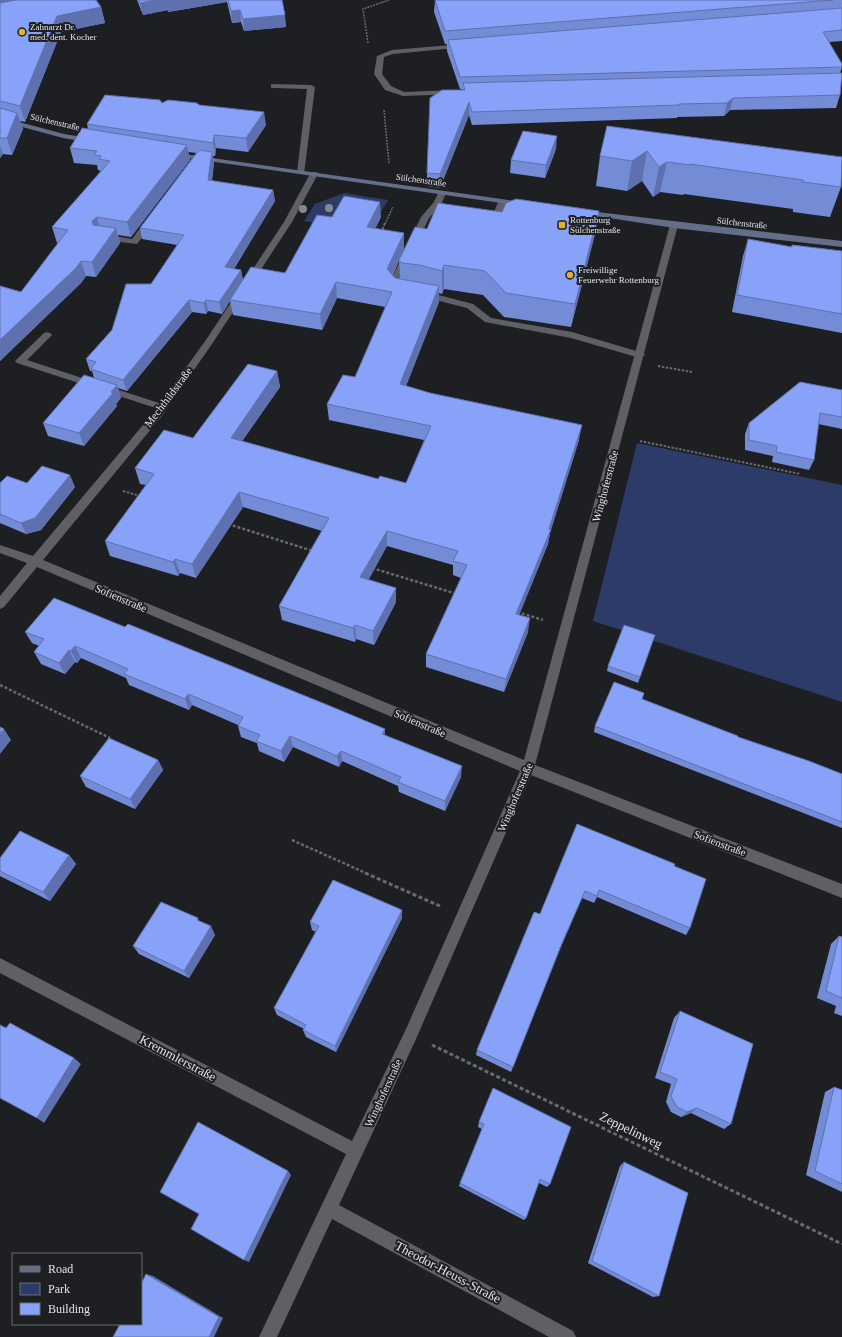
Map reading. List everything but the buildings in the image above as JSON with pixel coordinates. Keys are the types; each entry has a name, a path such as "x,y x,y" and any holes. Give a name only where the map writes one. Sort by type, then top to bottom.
{"main road":[{"name":"Sülchenstraße","path":"0,119 63,136 100,142"},
{"name":"Sülchenstraße","path":"168,153 195,160 302,172 533,206"},
{"name":"Sülchenstraße","path":"572,211 674,225 842,244"}],"street":[{"path":"461,92 403,94 388,88 378,74 381,56 392,52 473,45"},
{"path":"274,86 311,87 302,172"},
{"name":"Mechthildstraße","path":"0,604 162,407 209,342 288,222 314,174"},
{"path":"442,193 438,203 428,218 393,284 399,290 409,291 470,306 488,320 572,335 639,358"},
{"path":"484,227 494,221 502,202"},
{"path":"100,237 134,242 157,212"},
{"name":"Winghoferstraße","path":"268,1337 411,1034 528,768 674,225"},
{"path":"48,335 20,361 162,407"},
{"name":"Sofienstraße","path":"0,548 528,768 842,891"},
{"name":"Kremmlerstraße","path":"0,965 356,1151"},
{"name":"Theodor-Heuss-Straße","path":"328,1208 567,1337"}],"path":[{"path":"381,56 369,47 363,9 389,0"},
{"path":"381,184 389,168 384,106 395,91"},
{"path":"379,236 395,204"},
{"path":"639,358 692,372"},
{"path":"618,436 800,474"},
{"path":"99,484 144,498"},
{"path":"228,524 318,552"},
{"path":"371,568 461,596"},
{"path":"514,612 566,627"},
{"path":"0,685 110,738"},
{"path":"292,840 463,916"},
{"name":"Zeppelinweg","path":"411,1034 842,1244"}],"green space":[{"path":"344,193 388,200 380,214 332,226 304,221 315,204"},
{"path":"637,443 842,485 842,702 593,621"}],"place":[{"name":"Zahnarzt Dr. med. dent. Kocher","path":"22,32"},
{"name":"Rottenburg Sülchenstraße","path":"562,225"},
{"name":"Freiwillige Feuerwehr Rottenburg","path":"570,275"}]}
